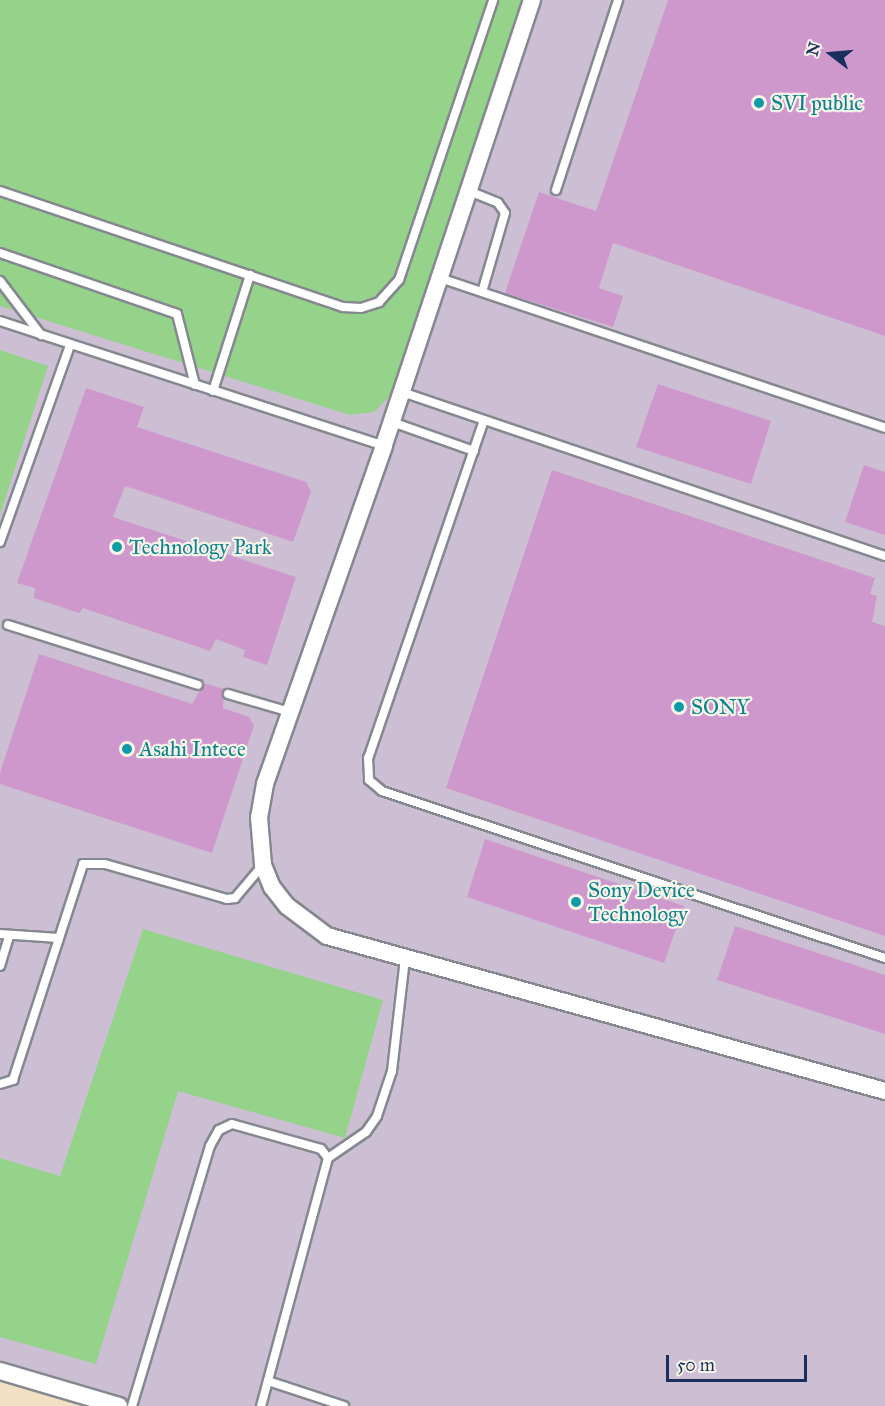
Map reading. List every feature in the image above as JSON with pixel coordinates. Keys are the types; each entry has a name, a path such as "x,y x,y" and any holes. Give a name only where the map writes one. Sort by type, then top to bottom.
{"street":[{"path":"532,0 384,446 265,784 259,817 263,865 272,887 306,923 327,936 885,1091"},
{"path":"0,1371 119,1406"}],"lane":[{"path":"0,191 343,307 361,308 379,302 399,280 493,0"},
{"path":"556,190 618,0"},
{"path":"469,191 498,203 505,213 482,292"},
{"path":"0,253 177,314 195,385"},
{"path":"213,391 250,275"},
{"path":"440,278 885,428"},
{"path":"0,281 41,335"},
{"path":"0,321 384,446"},
{"path":"0,542 70,345"},
{"path":"402,392 885,556"},
{"path":"484,420 368,758 369,780 382,791 885,958"},
{"path":"392,422 474,451"},
{"path":"8,625 198,685"},
{"path":"228,694 290,712"},
{"path":"0,1084 13,1080 83,864 90,862 227,899 235,898 263,865"},
{"path":"0,966 4,935 59,938"},
{"path":"261,1406 328,1158 366,1132 377,1116 392,1071 405,959"},
{"path":"132,1406 210,1146 219,1130 232,1124 321,1149 328,1158"},
{"path":"267,1385 344,1406"}],"shaded area":[{"path":"0,0 885,0 885,1406 94,1406 0,1378"}],"green space":[{"path":"0,0 523,0 391,395 374,412 350,415 0,306"},
{"path":"0,350 48,366 0,515"},
{"path":"143,929 383,1000 345,1138 178,1091 96,1364 0,1337 0,1158 60,1176"}],"building":[{"name":"SVI public","path":"668,0 885,0 885,336 613,243 599,288 623,296 613,327 505,293 539,192 596,211"},
{"path":"658,384 771,421 751,484 636,447"},
{"name":"Technology Park","path":"86,388 144,407 137,427 306,482 311,492 293,542 125,486 113,517 296,577 267,665 243,657 245,650 216,639 210,651 83,608 79,613 34,598 35,588 17,583"},
{"path":"864,465 885,472 885,535 845,522"},
{"name":"SONY","path":"552,470 875,578 870,594 877,596 872,622 885,626 885,936 446,788"},
{"name":"Asahi Intece","path":"39,654 192,704 204,683 224,689 223,708 249,717 254,725 212,853 0,784 0,773"},
{"name":"Sony Device Technology","path":"485,839 684,906 664,963 467,897"},
{"name":"Sony Device Technology","path":"735,926 885,975 885,1034 717,980"}],"place":[{"name":"SVI public","path":"759,103"},
{"name":"Technology Park","path":"117,547"},
{"name":"SONY","path":"679,707"},
{"name":"Asahi Intece","path":"127,749"},
{"name":"Sony Device Technology","path":"576,902"}]}
